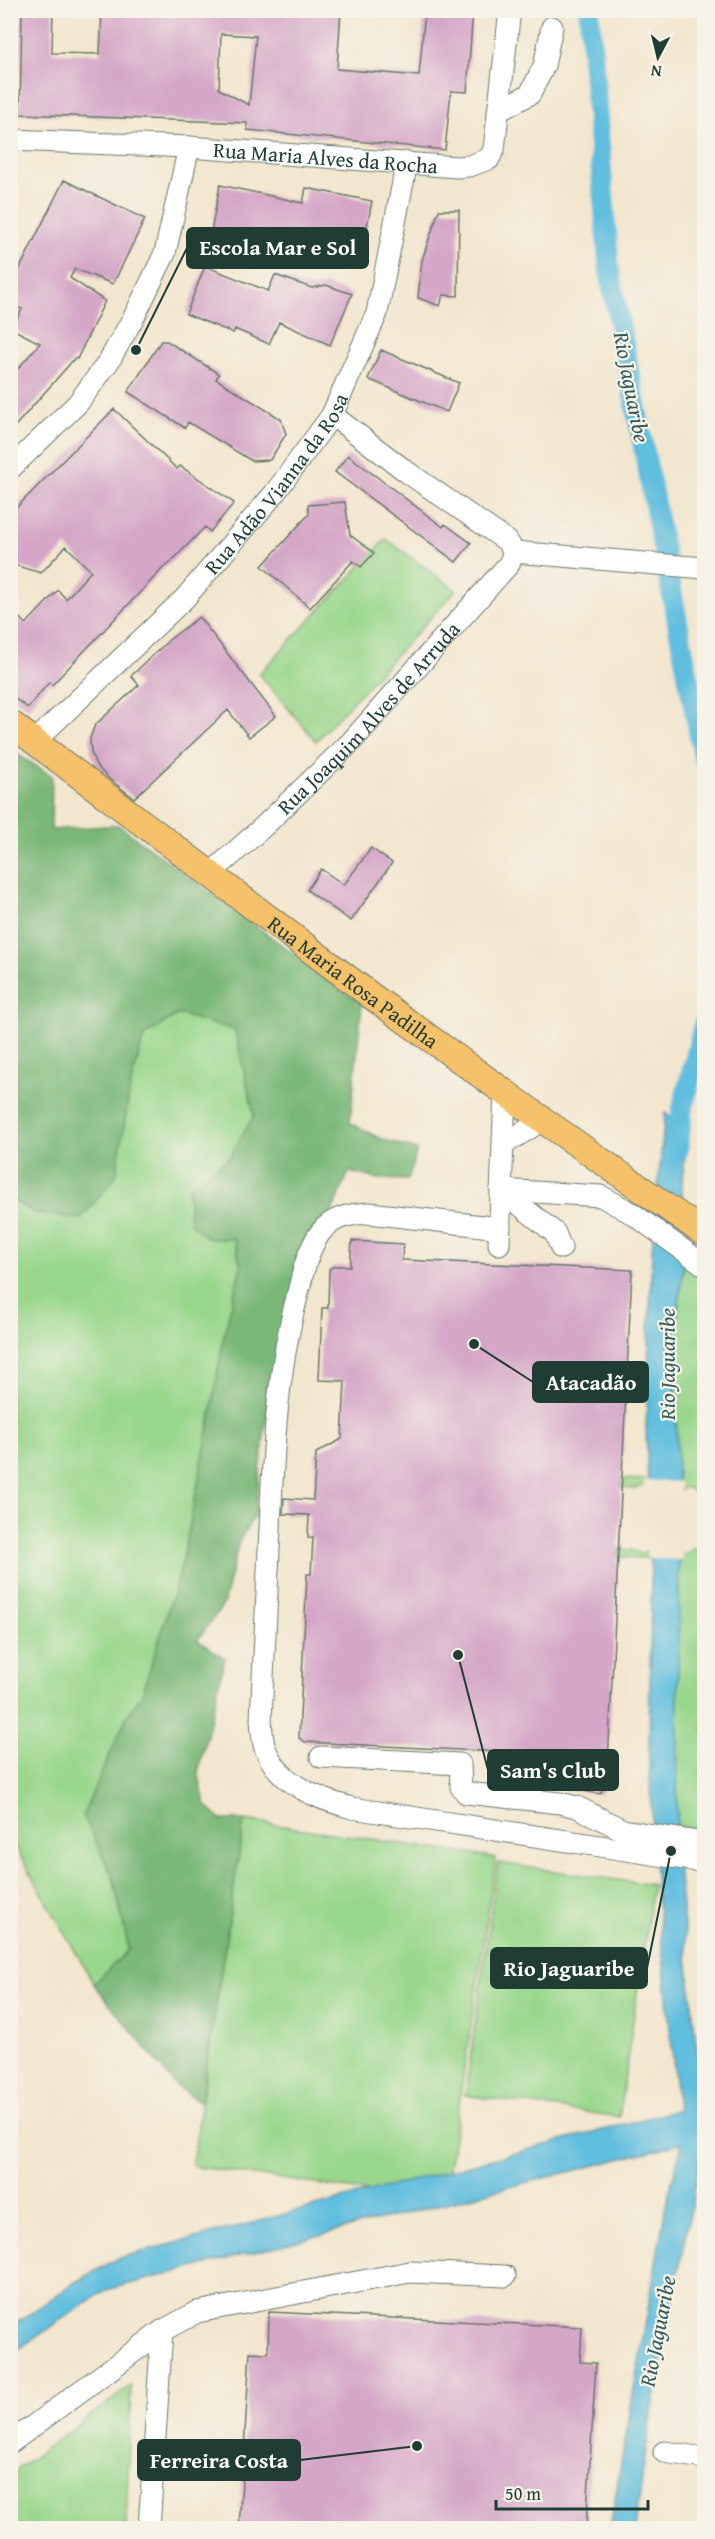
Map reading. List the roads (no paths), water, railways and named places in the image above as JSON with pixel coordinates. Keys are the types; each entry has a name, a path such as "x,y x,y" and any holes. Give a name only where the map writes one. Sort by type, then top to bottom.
{"main road":[{"name":"Rua Maria Rosa Padilha","path":"10,723 209,875 543,1120 650,1194 694,1236"}],"street":[{"name":"Rua Maria Alves da Rocha","path":"10,140 189,147 457,166 483,162 489,159 494,148 510,10"},
{"path":"498,111 531,94 544,66 552,27"},
{"path":"10,469 78,403 109,361 135,315 165,253 189,147"},
{"name":"Rua Adão Vianna da Rosa","path":"35,741 185,598 274,494 332,415 374,324 407,162"},
{"path":"332,415 407,472 507,541 514,552 703,568"},
{"name":"Rua Joaquim Alves de Arruda","path":"209,875 264,826 351,742 509,564 514,552"},
{"path":"506,1093 500,1236 369,1213 350,1214 334,1221 321,1233 310,1252 289,1329 278,1404 272,1476 262,1708 265,1748 278,1771 298,1787 321,1800 352,1808 683,1849 705,1862"},
{"path":"504,1144 543,1120"},
{"path":"501,1190 601,1196 633,1214 694,1236 705,1265"},
{"path":"501,1190 555,1233 561,1248"},
{"path":"321,1757 460,1764 461,1786 465,1793 560,1803 585,1810 644,1843"},
{"path":"683,1849 705,1843"},
{"path":"10,2443 162,2331 197,2312 410,2272 505,2276"},
{"path":"149,2529 162,2331"},
{"path":"664,2452 705,2458"}],"water":[{"path":"665,1113 689,1126 682,1179 684,1262 676,1327 675,1376 679,1560 677,1826 679,1877 704,2120 704,2140 651,2413 635,2528 610,2528 666,2205 682,2143 106,2290 11,2354 11,2327 74,2283 119,2258 678,2110 655,1875 649,1758 651,1577 646,1427 652,1249"}],"waterway":[{"name":"Rio Jaguaribe","path":"589,10 609,269 704,759"},
{"name":"Rio Jaguaribe","path":"678,1150 682,1110 704,1024"}],"place":[{"name":"Escola Mar e Sol","path":"136,350"},
{"name":"Atacadão","path":"474,1344"},
{"name":"Sam's Club","path":"458,1655"},
{"name":"Rio Jaguaribe","path":"671,1851"},
{"name":"Ferreira Costa","path":"417,2446"}]}
